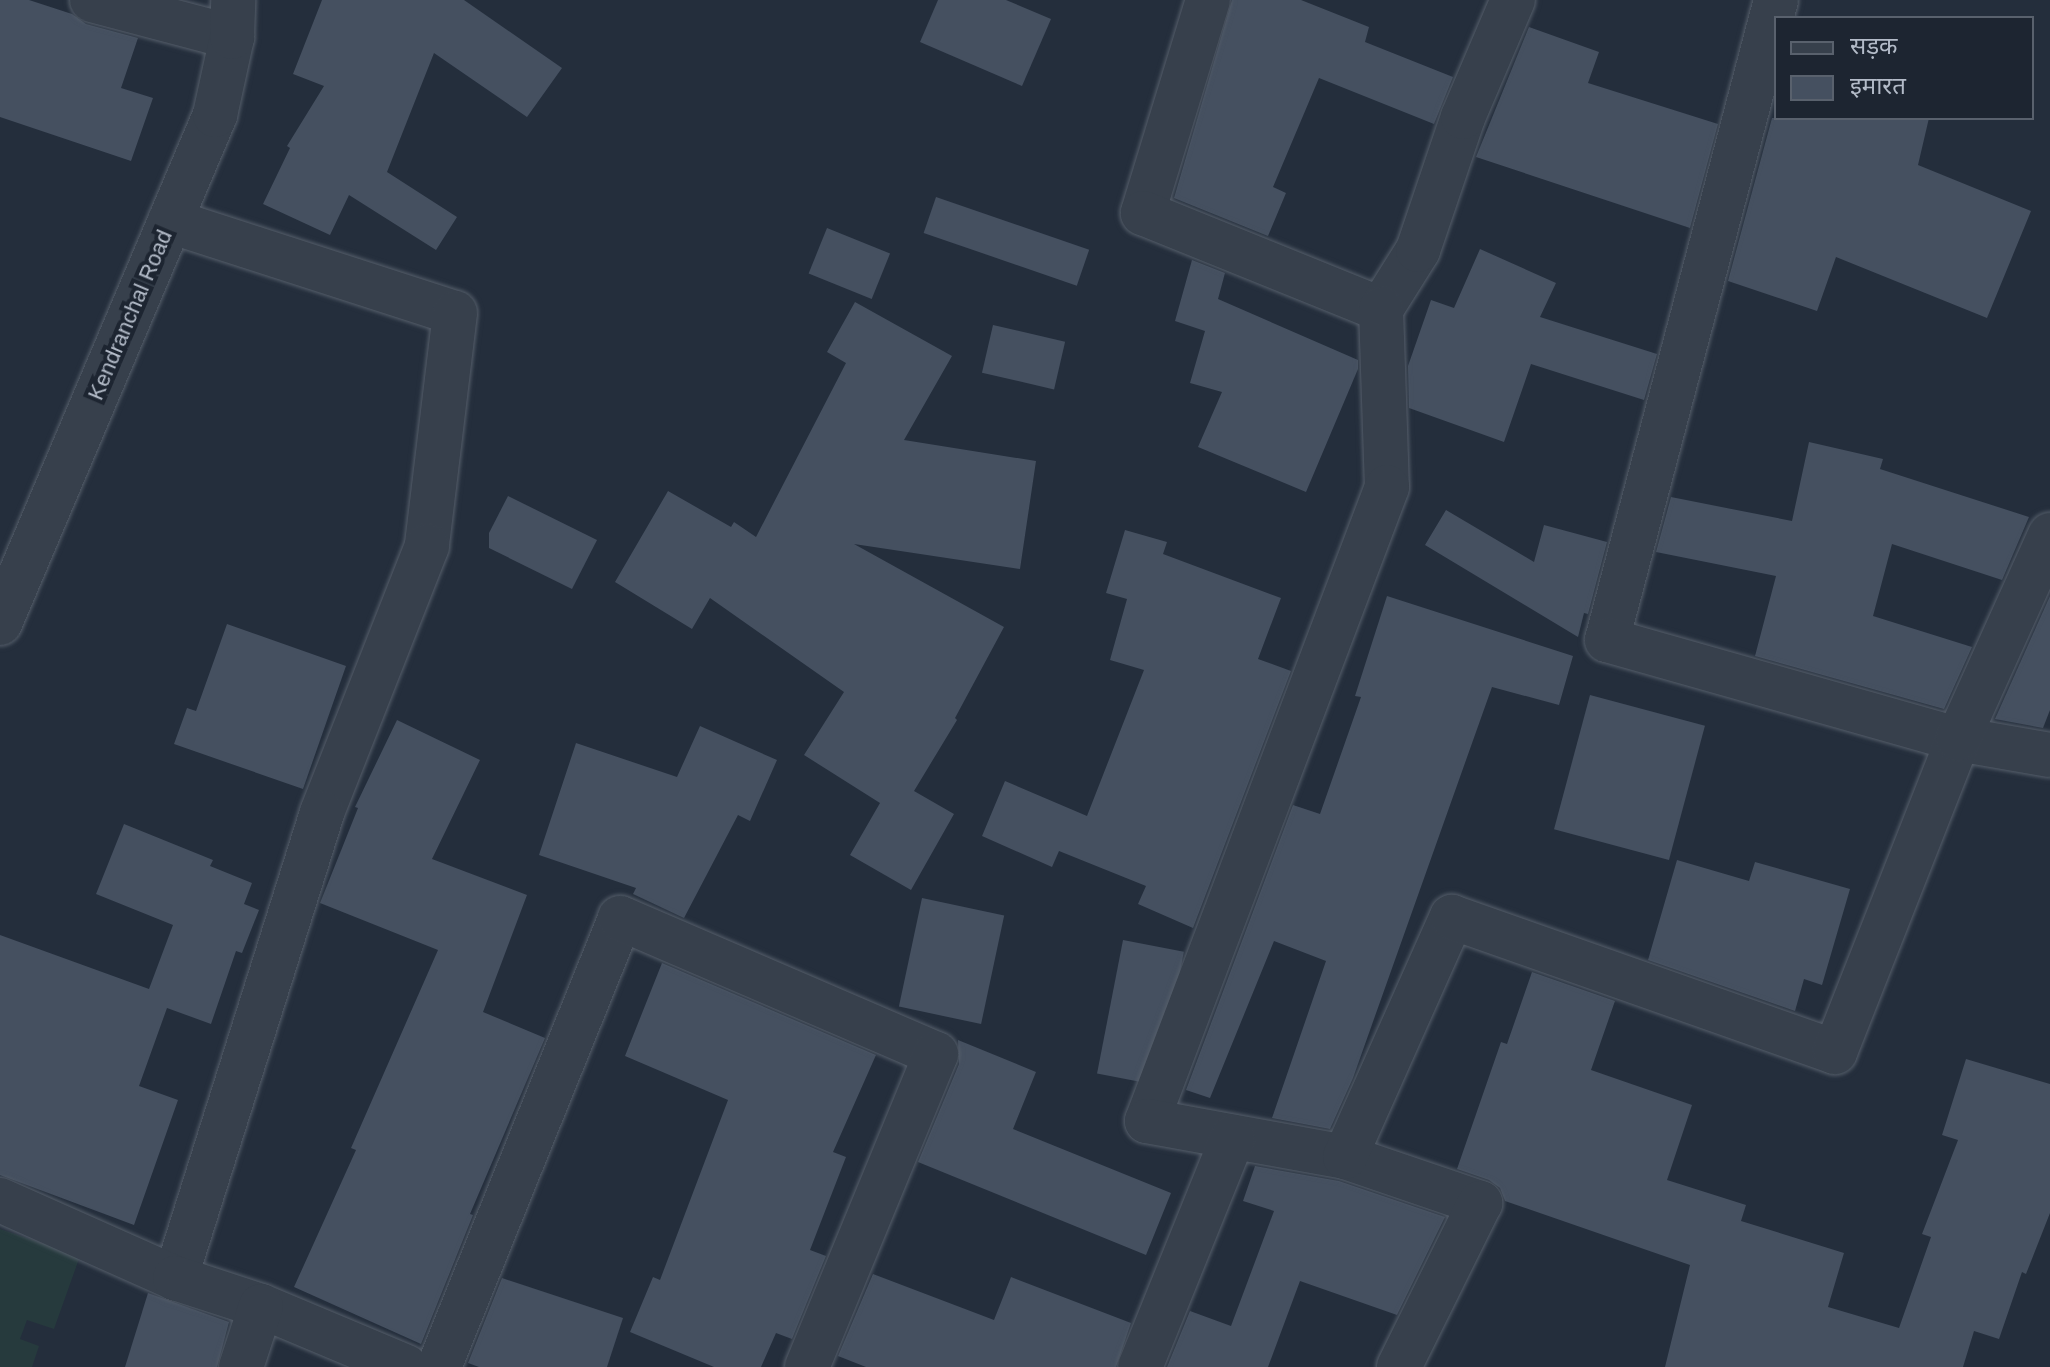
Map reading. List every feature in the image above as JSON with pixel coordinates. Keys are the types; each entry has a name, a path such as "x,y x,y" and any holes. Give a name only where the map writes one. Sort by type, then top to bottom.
{"street":[{"path":"92,0 233,18"},
{"path":"1208,0 1143,213 1381,309"},
{"path":"1399,1367 1480,1203 1345,1157 1147,1121 1387,487 1381,309 1418,250 1463,117 1513,0"},
{"path":"1776,0 1607,640 1958,739 2050,755"},
{"name":"Kendranchal Road","path":"0,623 215,115 233,18"},
{"path":"170,221 455,313 427,546 322,813 175,1278"},
{"path":"1345,1157 1452,917 1835,1052 1958,739 2050,535"},
{"path":"439,1367 620,918 936,1054 807,1367"},
{"path":"1140,1367 1233,1137"},
{"path":"0,1200 175,1278 261,1306 406,1367"},
{"path":"241,1367 261,1306"}],"green space":[{"path":"0,1229 80,1256 54,1329 27,1320 20,1339 39,1346 32,1367 0,1367"}],"building":[{"path":"0,0 29,0 72,14 86,24 138,38 121,88 153,98 131,161 0,117"},
{"path":"322,0 464,0 562,68 527,117 434,53 387,172 457,217 436,250 349,195 330,235 263,204 290,148 287,146 324,86 293,74"},
{"path":"938,0 1006,0 1051,19 1022,86 920,42"},
{"path":"1232,0 1301,0 1369,27 1365,42 1453,77 1434,124 1319,78 1273,187 1286,193 1268,236 1174,198"},
{"path":"1529,27 1599,52 1588,83 1718,124 1690,228 1476,157"},
{"path":"1772,118 1929,120 1918,165 2031,211 1987,318 1836,257 1817,311 1728,281"},
{"path":"936,197 1089,250 1077,286 924,233"},
{"path":"827,228 890,253 872,299 809,273"},
{"path":"1480,249 1556,283 1540,317 1657,354 1644,400 1531,364 1504,442 1409,408 1408,366 1431,300 1454,308"},
{"path":"1192,260 1225,273 1218,299 1358,360 1358,369 1306,492 1198,447 1222,392 1190,383 1205,331 1175,321"},
{"path":"855,302 952,356 904,440 1036,461 1020,569 854,544 1004,627 955,718 957,720 914,791 954,814 911,890 850,855 880,803 804,755 844,692 710,598 692,629 615,582 668,491 731,527 734,522 756,537 846,363 827,352"},
{"path":"993,325 1065,342 1054,389 982,373"},
{"path":"1809,442 1883,459 1880,469 2029,517 2002,580 1892,544 1873,616 1972,647 1944,709 1755,656 1776,576 1656,552 1671,497 1792,521"},
{"path":"508,496 597,540 572,589 489,548 489,533"},
{"path":"1446,510 1534,562 1544,525 1607,542 1588,614 1584,613 1578,637 1425,545"},
{"path":"1125,530 1167,542 1163,554 1281,598 1258,659 1291,671 1193,928 1138,904 1146,886 1059,851 1052,867 982,836 1005,781 1087,816 1144,670 1110,660 1127,599 1106,593"},
{"path":"1387,596 1573,656 1559,705 1492,687 1353,1078 1330,1129 1272,1118 1326,961 1274,941 1210,1098 1186,1090 1293,805 1320,814 1361,697 1355,696"},
{"path":"2050,596 2050,710 2043,728 1995,719"},
{"path":"227,624 346,666 303,789 174,744 187,708 196,711"},
{"path":"1590,695 1705,726 1669,860 1554,829"},
{"path":"397,720 480,760 432,859 527,895 483,1012 545,1038 470,1214 473,1215 421,1344 294,1287 356,1150 351,1148 438,950 320,903 358,808 355,807"},
{"path":"700,726 777,760 750,821 738,815 684,918 633,894 636,888 539,855 576,743 677,777"},
{"path":"124,824 213,860 210,866 252,883 244,904 259,910 242,953 236,951 211,1024 167,1008 139,1086 178,1100 134,1225 0,1175 0,935 149,989 173,925 96,894"},
{"path":"1677,860 1749,881 1755,862 1850,889 1822,985 1804,979 1795,1011 1648,960"},
{"path":"922,898 1004,915 981,1024 899,1007"},
{"path":"1123,940 1184,952 1158,1085 1097,1074"},
{"path":"662,963 876,1055 833,1152 846,1157 810,1250 826,1256 792,1339 776,1333 761,1367 714,1367 630,1332 653,1277 660,1280 728,1100 625,1056"},
{"path":"1532,972 1615,1001 1591,1070 1692,1105 1667,1180 1746,1205 1741,1221 1844,1253 1828,1307 1899,1328 1931,1237 1922,1234 1958,1140 1942,1135 1966,1059 2050,1084 2050,1213 2026,1274 2022,1272 1999,1339 1974,1331 1963,1367 1665,1367 1690,1265 1505,1201 1500,1188 1489,1180 1457,1169 1501,1042 1507,1044"},
{"path":"958,1040 1036,1072 1013,1129 1171,1193 1146,1255 918,1162 959,1064"},
{"path":"1255,1166 1339,1181 1445,1217 1397,1315 1300,1281 1268,1367 1167,1367 1190,1311 1231,1326 1274,1211 1243,1201"},
{"path":"873,1274 994,1320 1011,1277 1131,1323 1116,1367 866,1367 838,1356"},
{"path":"502,1278 623,1318 607,1367 479,1367 468,1363"},
{"path":"148,1293 229,1322 217,1367 125,1367"}]}
